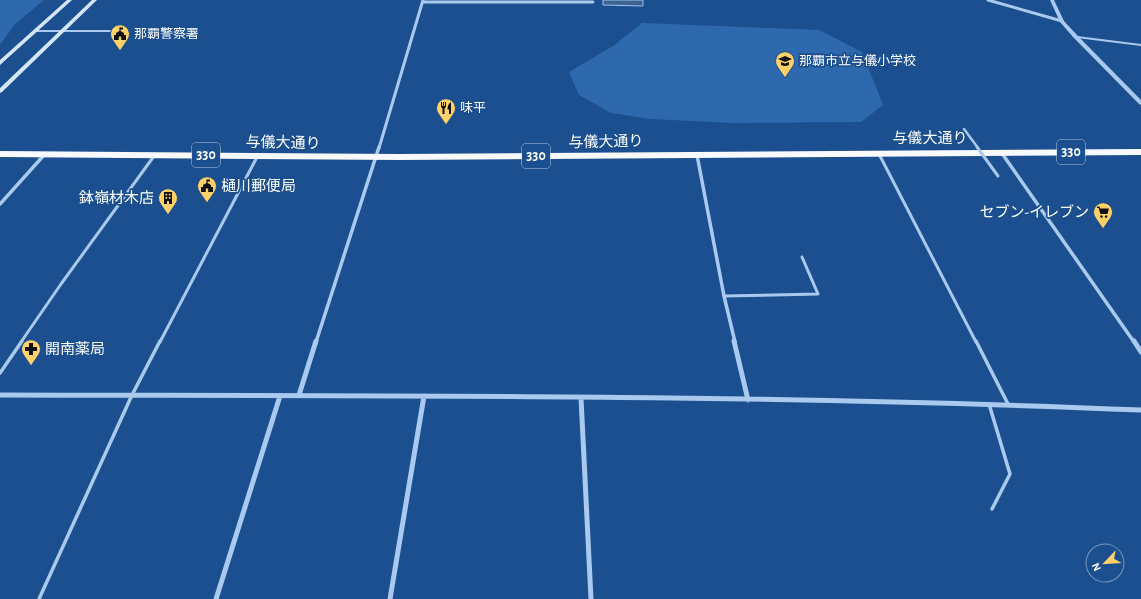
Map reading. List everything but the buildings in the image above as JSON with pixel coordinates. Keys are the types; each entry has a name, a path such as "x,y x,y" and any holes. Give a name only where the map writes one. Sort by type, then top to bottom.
{"highway":[{"name":"与儀大通り","path":"0,154 375,158 697,154 1141,152"}],"main road":[{"path":"0,62 70,0"},
{"path":"0,91 95,0"}],"street":[{"path":"988,0 1062,21"},
{"path":"1052,0 1062,21 1141,103"},
{"path":"299,395 375,158 423,1 593,1"},
{"path":"964,129 998,176"},
{"path":"1001,152 1141,352"},
{"path":"0,204 45,154"},
{"path":"697,154 724,296 748,400"},
{"path":"0,395 299,395 748,400 1008,404 1141,410"},
{"path":"216,599 280,396"},
{"path":"390,599 424,396"},
{"path":"581,398 591,599"}],"lane":[{"path":"35,32 116,31"},
{"path":"1075,36 1141,45"},
{"path":"878,153 1008,404"},
{"path":"0,374 61,284 155,155"},
{"path":"39,599 132,395 257,157"},
{"path":"724,296 818,294 802,257"},
{"path":"989,404 1010,474 992,509"}],"shaded area":[{"path":"0,0 44,0 15,24 0,45"},
{"path":"603,0 643,0 643,6 603,5"},
{"path":"642,23 819,30 862,52 883,105 861,122 734,123 650,119 611,113 579,95 569,72 613,46"}],"place":[{"name":"那覇警察署","path":"120,51"},
{"name":"那覇市立与儀小学校","path":"785,78"},
{"name":"味平","path":"446,125"},
{"name":"樋川郵便局","path":"207,203"},
{"name":"鉢嶺材木店","path":"168,215"},
{"name":"セブン-イレブン","path":"1103,229"},
{"name":"開南薬局","path":"31,366"}]}
